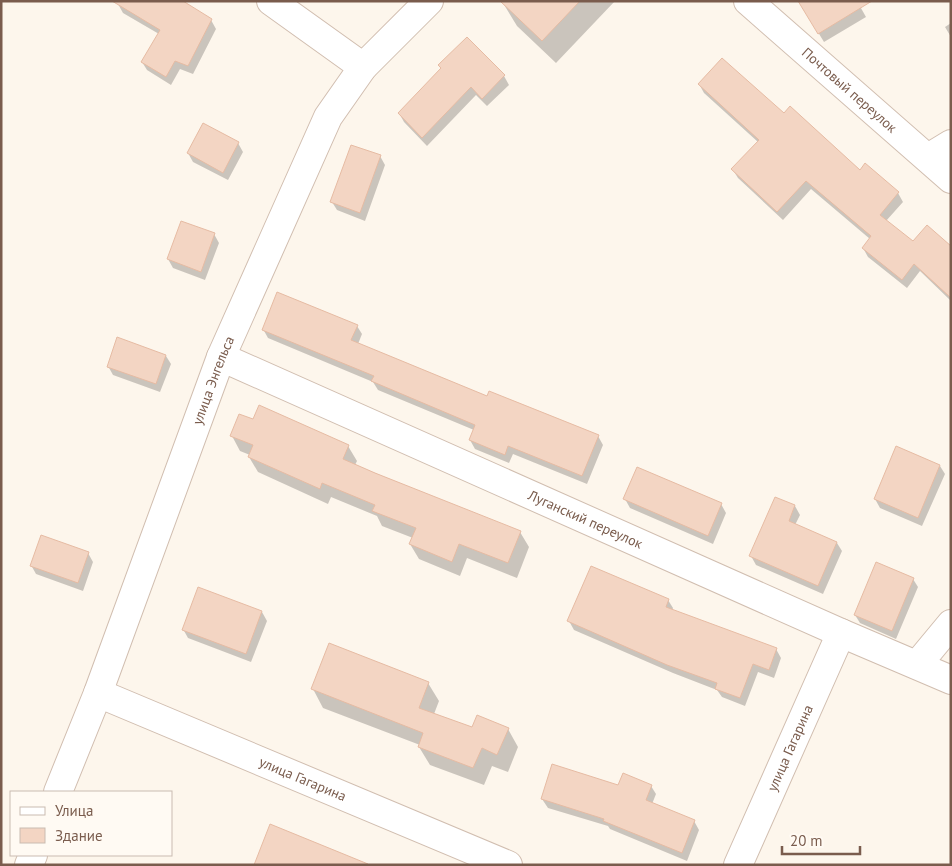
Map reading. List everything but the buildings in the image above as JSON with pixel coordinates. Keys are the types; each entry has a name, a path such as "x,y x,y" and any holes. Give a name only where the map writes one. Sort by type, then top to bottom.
{"street":[{"path":"271,1 363,67"},
{"name":"улица Энгельса","path":"58,791 98,693 221,357 328,117 363,67 429,1"},
{"name":"Почтовый переулок","path":"748,1 940,151 951,179"},
{"name":"Луганский переулок","path":"221,357 841,633 951,680"},
{"path":"917,665 951,624"},
{"name":"улица Гагарина","path":"738,865 841,633"},
{"name":"улица Гагарина","path":"98,693 508,865"}]}
